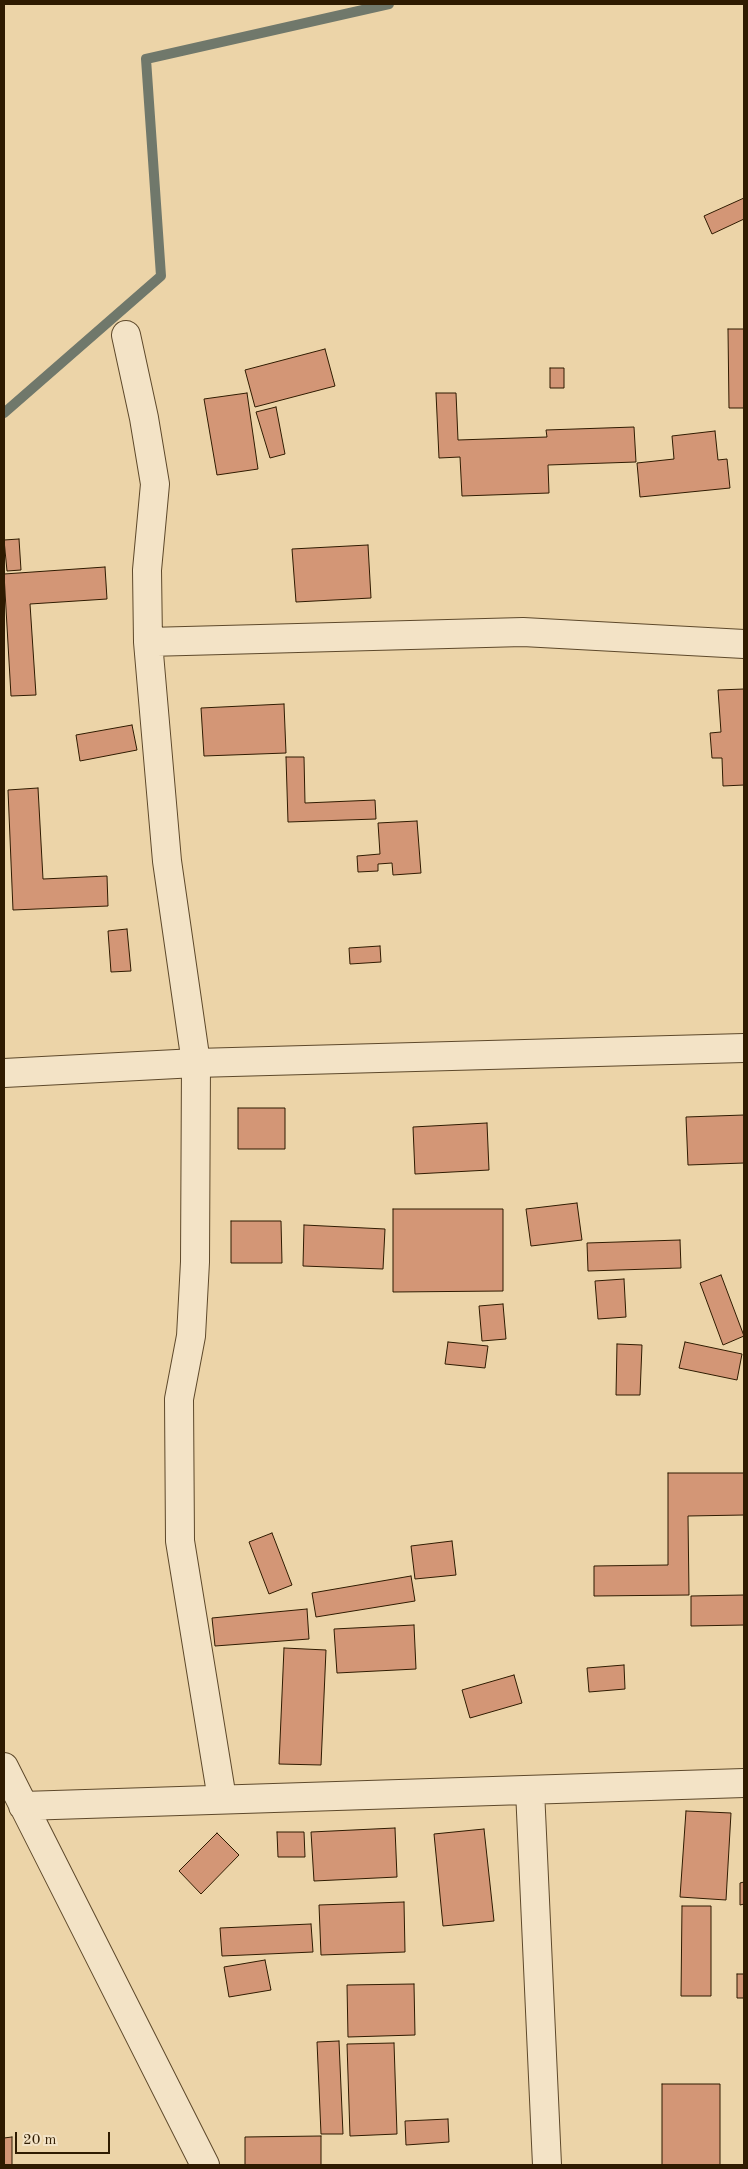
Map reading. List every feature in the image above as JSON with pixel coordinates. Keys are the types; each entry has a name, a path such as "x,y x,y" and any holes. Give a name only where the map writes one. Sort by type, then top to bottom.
{"street":[{"path":"126,335 144,418 155,484 147,570 148,642 167,861 196,1062 195,1262 191,1336 179,1398 180,1541 222,1799"},
{"path":"148,642 523,632 744,644"},
{"path":"4,1073 196,1062 744,1048"},
{"path":"4,1767 205,2165"},
{"path":"23,1806 744,1783"},
{"path":"530,1790 547,2165"}],"building":[{"path":"744,198 744,219 712,234 704,216"},
{"path":"728,329 744,329 744,408 729,408"},
{"path":"325,349 335,386 255,407 245,370"},
{"path":"550,368 564,368 564,388 550,388"},
{"path":"247,393 258,469 217,475 204,399"},
{"path":"436,393 456,393 458,440 547,437 546,430 634,427 636,462 548,465 549,493 462,496 460,457 439,458"},
{"path":"276,407 285,454 270,458 256,412"},
{"path":"715,431 718,460 727,459 730,488 640,497 637,463 674,459 672,436"},
{"path":"19,539 21,570 7,571 4,540"},
{"path":"368,545 371,598 296,602 292,549"},
{"path":"105,567 107,599 30,604 36,695 11,696 4,574"},
{"path":"744,689 744,785 723,786 722,758 712,758 710,733 721,732 718,690"},
{"path":"284,704 286,753 204,756 201,708"},
{"path":"132,725 137,750 80,761 76,735"},
{"path":"286,757 304,757 305,803 375,800 376,819 288,822"},
{"path":"38,788 43,879 107,876 108,906 13,910 8,790"},
{"path":"417,821 421,873 393,875 392,863 378,864 378,871 358,872 357,856 380,854 378,823"},
{"path":"127,929 131,971 111,972 108,931"},
{"path":"380,946 381,962 350,964 349,948"},
{"path":"238,1108 285,1108 285,1149 238,1149"},
{"path":"744,1115 744,1163 688,1165 686,1117"},
{"path":"487,1123 489,1170 415,1174 413,1127"},
{"path":"577,1203 582,1240 531,1246 526,1209"},
{"path":"393,1209 503,1209 503,1291 393,1292"},
{"path":"231,1221 281,1221 282,1263 231,1263"},
{"path":"304,1225 385,1229 383,1269 303,1266"},
{"path":"680,1240 681,1268 588,1271 587,1243"},
{"path":"721,1275 744,1336 723,1345 700,1283"},
{"path":"624,1279 626,1317 598,1319 595,1281"},
{"path":"503,1304 506,1339 482,1341 479,1306"},
{"path":"448,1342 488,1346 485,1368 445,1364"},
{"path":"685,1342 742,1354 737,1380 679,1368"},
{"path":"617,1344 642,1345 640,1395 616,1395"},
{"path":"668,1473 744,1473 744,1515 688,1516 689,1595 594,1596 594,1566 668,1565"},
{"path":"272,1533 292,1585 269,1594 249,1542"},
{"path":"452,1541 456,1575 415,1579 411,1546"},
{"path":"411,1576 415,1601 316,1617 312,1593"},
{"path":"744,1595 744,1625 691,1626 691,1596"},
{"path":"307,1609 309,1639 215,1646 212,1618"},
{"path":"414,1625 416,1669 337,1673 334,1629"},
{"path":"284,1648 326,1650 321,1765 279,1764"},
{"path":"624,1665 625,1689 589,1692 587,1668"},
{"path":"514,1675 522,1703 470,1718 462,1690"},
{"path":"686,1811 731,1813 726,1900 680,1897"},
{"path":"395,1828 397,1877 314,1881 311,1832"},
{"path":"484,1829 494,1921 443,1926 434,1834"},
{"path":"277,1832 304,1832 305,1857 278,1857"},
{"path":"217,1833 239,1855 201,1894 179,1871"},
{"path":"744,1882 744,1904 740,1905 740,1883"},
{"path":"404,1902 405,1952 321,1955 319,1905"},
{"path":"682,1906 711,1906 711,1996 681,1996"},
{"path":"311,1924 313,1952 222,1956 220,1928"},
{"path":"265,1960 271,1990 229,1997 224,1967"},
{"path":"737,1974 744,1974 744,1998 737,1998"},
{"path":"414,1984 415,2035 348,2037 347,1985"},
{"path":"339,2041 343,2134 321,2134 317,2042"},
{"path":"394,2043 397,2134 350,2136 347,2044"},
{"path":"662,2084 720,2084 720,2165 662,2165"},
{"path":"448,2119 449,2142 406,2145 405,2121"},
{"path":"321,2136 321,2165 245,2165 245,2137"},
{"path":"12,2137 12,2165 4,2165 4,2138"}],"waterway":[{"path":"4,413 161,276 146,59 389,4"}]}
